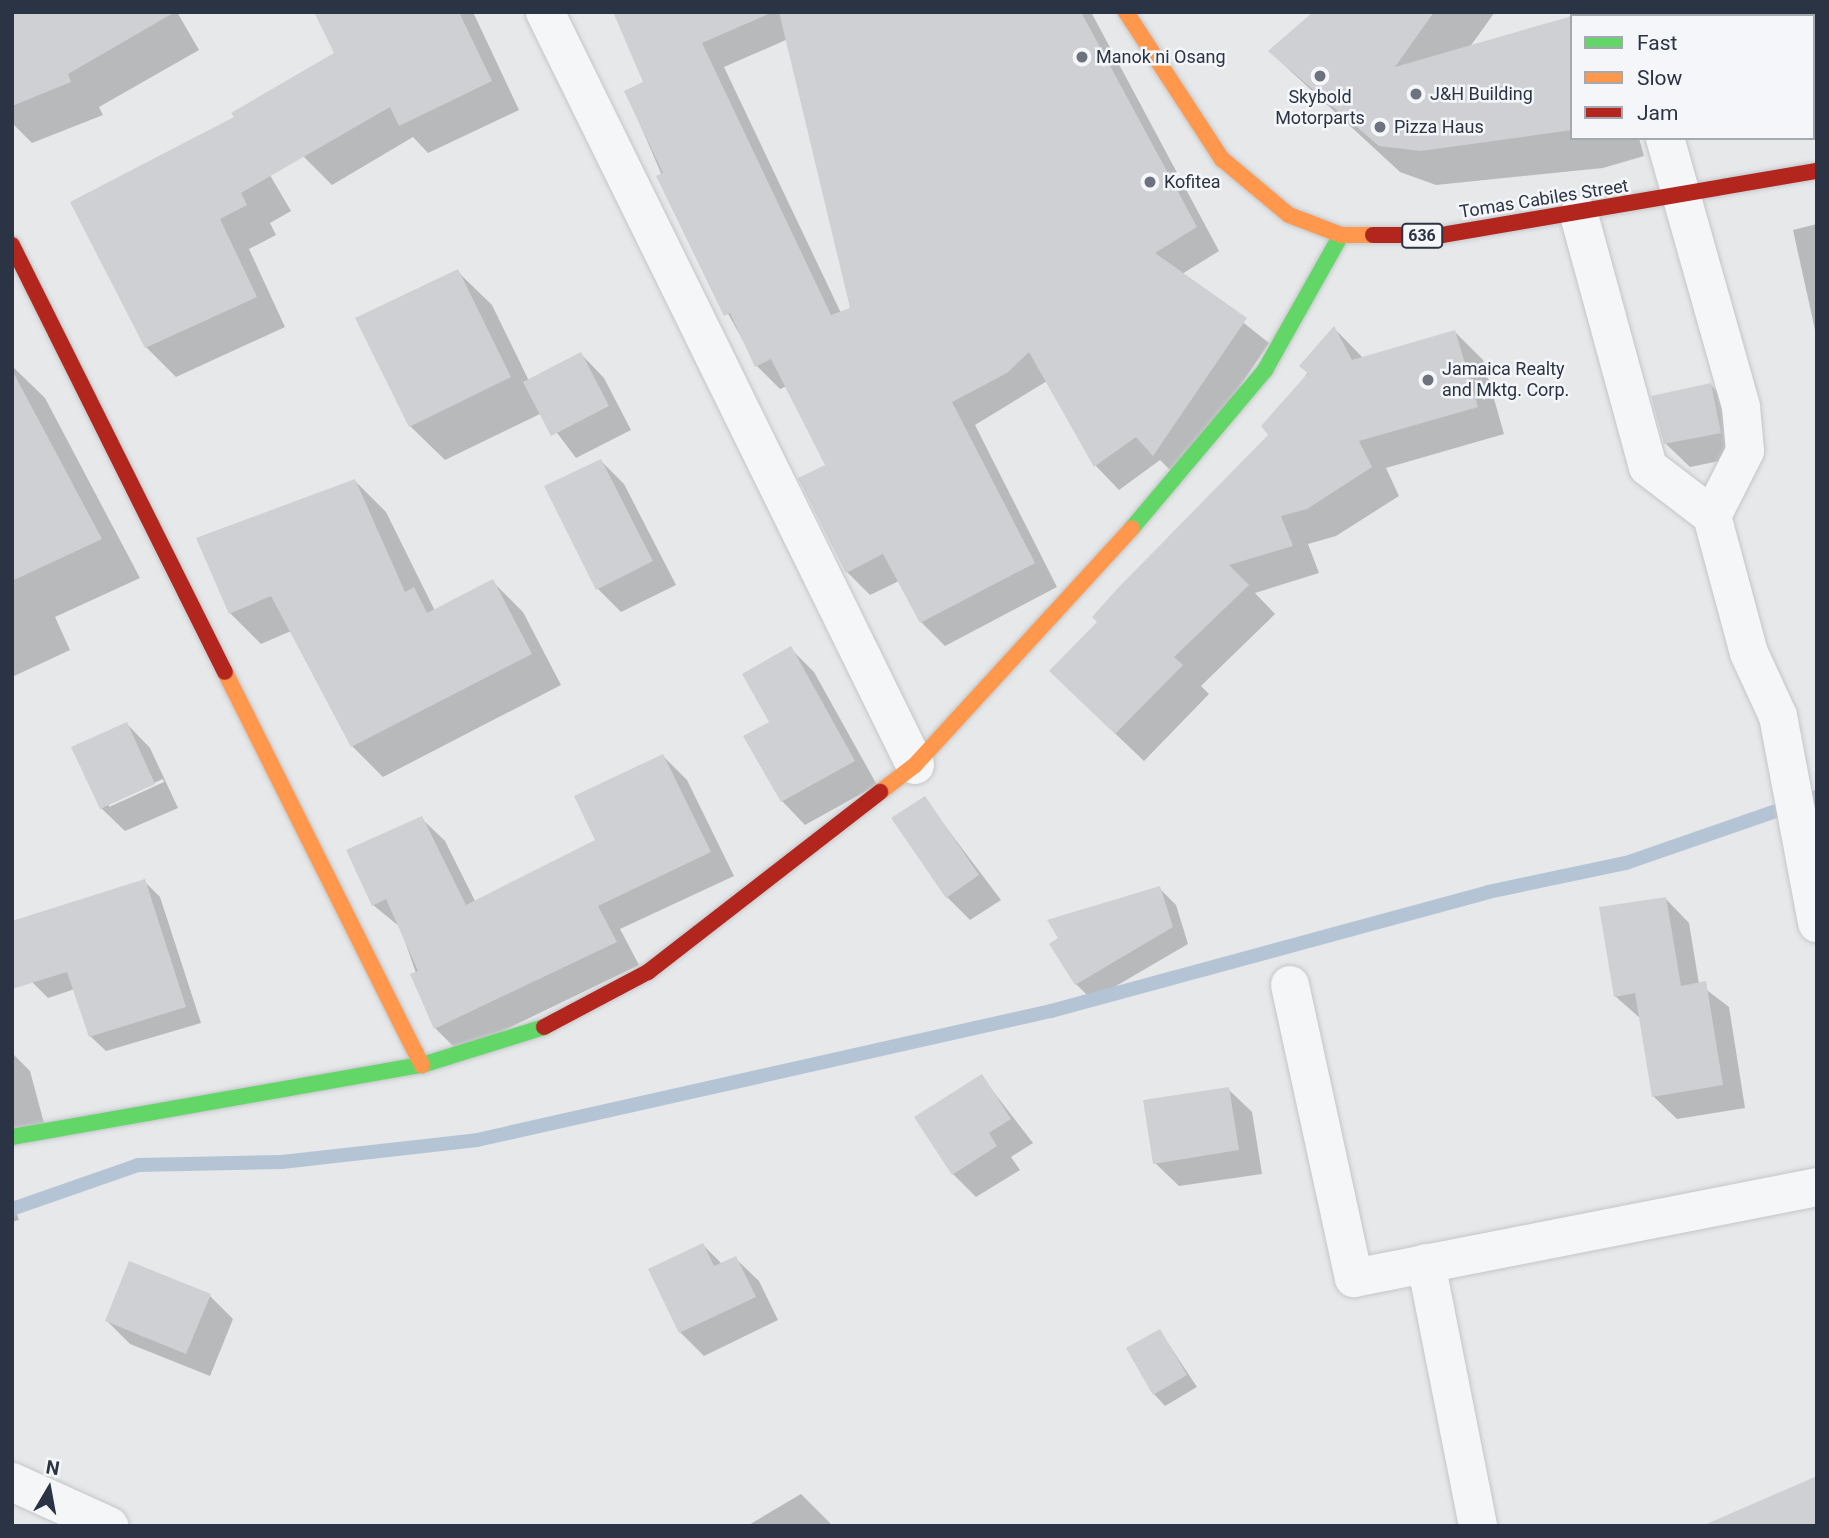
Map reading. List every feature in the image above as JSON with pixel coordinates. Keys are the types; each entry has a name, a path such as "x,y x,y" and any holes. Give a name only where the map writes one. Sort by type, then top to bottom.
{"street":[{"path":"545,12 915,765"},
{"name":"Tomas Cabiles Street","path":"1126,12 1222,159 1289,215 1341,235 1408,238 1579,215 1817,171"},
{"path":"1666,140 1741,407 1745,451 1712,516"},
{"path":"1579,215 1648,467 1712,516 1749,653 1778,716 1817,923"},
{"path":"12,1137 422,1065 522,1039 648,972 915,765 1096,570 1265,370 1341,235"},
{"path":"12,245 422,1065"},
{"path":"1290,985 1353,1278 1817,1186"},
{"path":"1426,1264 1478,1526"},
{"path":"12,1482 109,1526"}],"building":[{"path":"12,12 175,12 68,74 71,82 12,106"},
{"path":"314,12 459,12 492,81 399,126 390,107 241,193 247,205 220,219 257,297 145,348 70,202 234,117 231,113 334,53"},
{"path":"613,12 773,12 702,43 831,315 850,308 779,12 1081,12 1197,227 1155,253 1247,318 1153,456 1136,437 1094,467 1029,352 1007,373 952,402 1035,563 920,623 883,554 846,573 826,534 798,478 825,465 771,359 755,367 730,313 724,316 656,176 663,173 624,91 643,82"},
{"name":"J&H Building","path":"1313,12 1434,12 1395,67 1570,17 1570,130 1421,151 1379,146 1268,51"},
{"path":"458,269 511,377 409,427 355,318"},
{"path":"1334,326 1352,360 1455,330 1478,407 1359,441 1372,467 1307,509 1281,516 1293,546 1229,565 1249,585 1174,657 1183,665 1115,734 1049,671 1097,622 1092,617 1117,589 1268,435 1261,426 1308,373 1299,366"},
{"path":"581,352 609,406 551,436 523,382"},
{"path":"12,370 102,539 12,581"},
{"path":"1711,383 1721,433 1664,444 1651,396"},
{"path":"601,459 653,561 596,590 544,486"},
{"path":"355,479 405,592 414,587 427,613 493,579 532,654 351,747 271,596 229,614 196,538"},
{"path":"791,646 855,761 781,802 743,736 769,722 742,674"},
{"path":"127,722 155,784 100,809 71,747"},
{"path":"663,754 711,852 598,906 617,942 434,1029 410,974 418,971 386,899 372,906 346,850 422,816 466,905 595,840 574,796"},
{"path":"925,796 979,875 946,898 891,818"},
{"path":"145,879 186,1007 89,1037 67,972 12,989 12,921"},
{"path":"1160,886 1173,927 1075,985 1049,944 1058,938 1047,920"},
{"path":"1666,897 1681,986 1706,981 1723,1085 1652,1097 1635,993 1614,997 1599,907"},
{"path":"982,1074 1011,1119 989,1133 997,1146 952,1175 914,1117"},
{"path":"1229,1087 1239,1150 1153,1164 1143,1100"},
{"path":"703,1243 714,1266 736,1256 756,1297 679,1333 648,1269"},
{"path":"129,1261 211,1294 186,1354 105,1321"},
{"path":"1160,1329 1187,1375 1153,1395 1126,1348"},
{"path":"1817,1476 1817,1526 1702,1526"}],"waterway":[{"path":"12,1209 138,1165 282,1162 477,1140 1051,1011 1488,892 1626,863 1817,797"}],"traffic: fast":[{"path":"1132,528 1265,370 1341,235"},
{"path":"12,1137 422,1065 544,1027"}],"traffic: slow":[{"path":"1126,12 1222,159 1289,215 1341,235 1373,235"},
{"path":"880,792 915,765 1132,528"},
{"path":"225,672 422,1065"}],"traffic: jam":[{"path":"1373,235 1442,235 1817,171"},
{"path":"12,245 225,672"},
{"path":"544,1027 648,972 880,792"}],"place":[{"name":"Manok ni Osang","path":"1082,57"},
{"name":"Skybold Motorparts","path":"1320,76"},
{"name":"J&H Building","path":"1416,94"},
{"name":"Pizza Haus","path":"1380,127"},
{"name":"Kofitea","path":"1150,182"},
{"name":"Jamaica Realty and Mktg. Corp.","path":"1428,380"}]}
